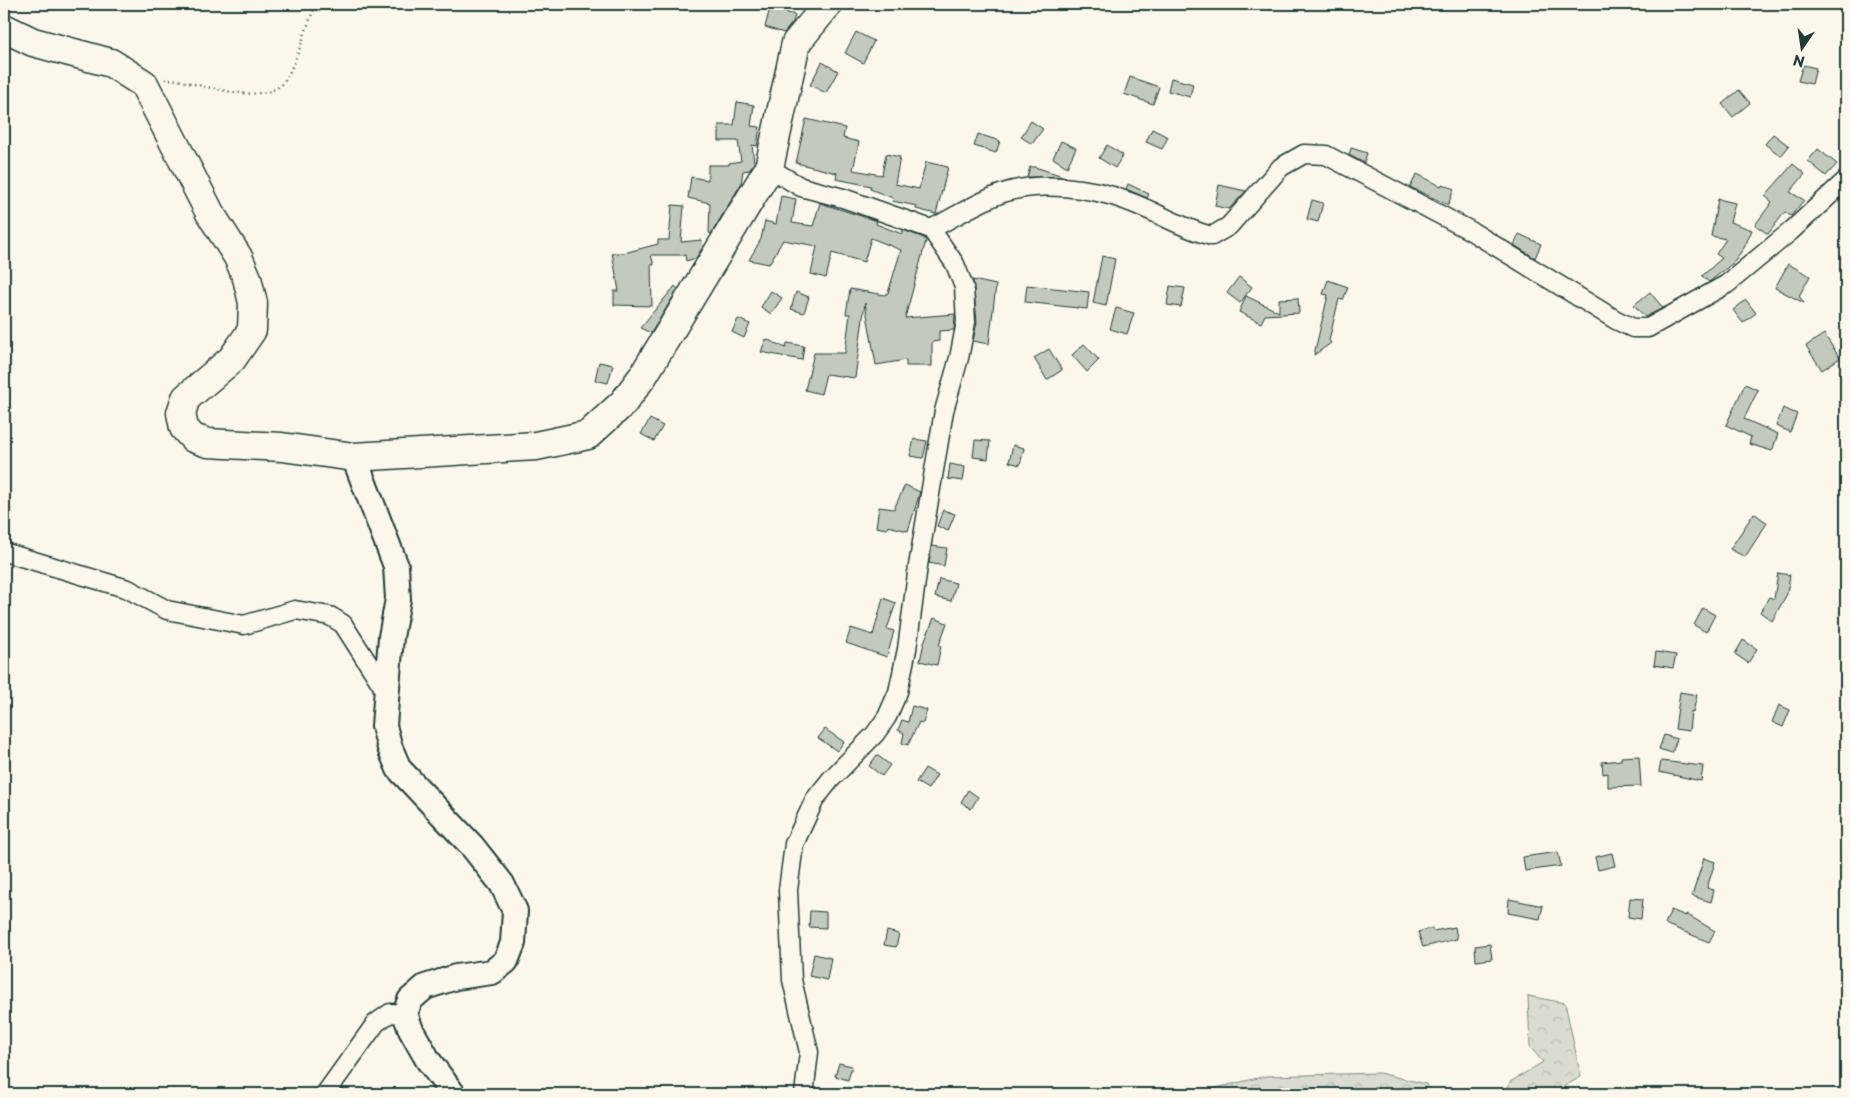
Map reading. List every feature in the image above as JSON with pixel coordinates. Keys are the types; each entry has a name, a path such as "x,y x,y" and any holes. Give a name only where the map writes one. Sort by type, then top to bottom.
{"main road":[{"path":"4,28 33,42 111,63 144,84 210,213 238,257 247,278 253,303 252,330 232,359 186,398 180,413 184,428 193,438 208,443 282,447 354,457 536,446 588,435 623,403 643,376 769,168 796,44 828,4"},
{"path":"354,457 396,566 398,599 391,637 384,726 390,748 399,769 472,846 502,884 515,911 513,943 506,961 492,972 456,977 425,987 410,1000 405,1014 411,1030 428,1060 453,1094"}],"street":[{"path":"931,229 1002,193 1046,186 1085,190 1126,200 1195,232 1212,236 1229,226 1282,167 1304,154 1326,155 1471,231 1616,320 1633,328 1648,328 1727,284 1791,231 1846,180"},
{"path":"769,168 801,187 852,200 931,229 955,264 964,287 966,322 959,358 944,411 918,566 907,649 898,692 887,717 875,734 831,779 815,799 794,844 788,890 792,980 809,1052 804,1094"},
{"path":"4,552 128,589 167,610 244,625 296,610 330,616 343,624 387,693"},
{"path":"325,1094 376,1023 390,1013 405,1014"}],"path":[{"path":"144,84 172,79 244,94 266,94 282,85 316,4"}],"green space":[{"path":"1528,996 1565,1003 1581,1077 1550,1094 1505,1094 1510,1082 1543,1062 1530,1047"},
{"path":"1379,1073 1426,1084 1430,1094 1191,1094 1266,1076"}],"building":[{"path":"770,8 795,15 793,22 784,33 765,27"},
{"path":"856,32 874,41 863,63 845,53"},
{"path":"822,62 838,71 826,93 810,85"},
{"path":"1803,65 1816,68 1812,84 1798,81"},
{"path":"1130,77 1159,87 1153,104 1124,94"},
{"path":"1171,78 1193,84 1190,97 1168,91"},
{"path":"1739,90 1750,103 1733,117 1722,104"},
{"path":"737,102 754,105 751,126 760,127 757,146 752,145 754,162 750,170 743,171 741,184 711,234 709,233 710,203 688,198 691,177 708,180 708,165 729,165 729,163 741,161 738,141 719,141 719,125 734,125"},
{"path":"806,119 845,128 843,138 859,142 853,170 882,175 886,154 900,157 895,184 919,189 926,162 948,167 936,214 916,209 917,206 892,201 893,198 870,189 871,186 836,179 837,173 796,163"},
{"path":"1031,121 1043,129 1032,144 1021,137"},
{"path":"1152,129 1168,137 1162,149 1146,142"},
{"path":"978,134 1000,141 996,153 974,146"},
{"path":"1773,134 1789,146 1781,156 1765,144"},
{"path":"1061,141 1076,148 1067,167 1053,158"},
{"path":"1107,145 1123,155 1115,168 1099,158"},
{"path":"1351,148 1367,153 1364,163 1349,155"},
{"path":"1818,149 1837,164 1826,176 1808,161"},
{"path":"1793,164 1805,174 1790,192 1804,200 1791,216 1785,212 1768,234 1755,225 1772,202 1765,196"},
{"path":"1030,167 1035,167 1066,177 1027,177"},
{"path":"1417,174 1441,186 1442,184 1454,189 1448,205 1410,187"},
{"path":"1128,184 1149,194 1147,198 1126,189"},
{"path":"1219,185 1246,191 1229,209 1215,206"},
{"path":"781,196 796,199 792,223 813,226 820,203 877,221 876,224 902,234 903,230 924,238 926,241 905,318 955,314 954,330 939,331 939,341 932,342 932,366 906,366 906,360 876,365 865,303 855,378 826,374 821,394 805,390 814,353 845,353 850,314 846,314 850,289 885,295 888,293 901,250 871,238 864,262 832,253 826,278 811,274 817,246 783,240 769,264 749,260 761,239 765,221 776,224"},
{"path":"1718,199 1735,203 1730,222 1752,230 1744,248 1732,264 1709,282 1702,276 1722,258 1716,254 1726,239 1711,236"},
{"path":"1312,200 1323,203 1318,222 1307,219"},
{"path":"672,205 684,206 681,242 702,240 703,247 696,258 686,261 685,255 651,255 654,265 651,265 652,306 614,305 614,291 619,291 612,253 624,253 658,244 658,240 669,240"},
{"path":"1519,234 1541,244 1535,258 1514,245"},
{"path":"1102,256 1115,259 1106,306 1093,303"},
{"path":"1788,264 1810,276 1799,296 1804,303 1775,288"},
{"path":"1239,277 1252,287 1240,303 1227,293"},
{"path":"973,280 996,285 989,344 973,341 977,322"},
{"path":"1328,280 1348,287 1343,300 1339,299 1329,340 1331,343 1314,355 1328,295 1323,294"},
{"path":"1027,285 1089,292 1087,309 1025,302"},
{"path":"675,286 678,289 651,333 640,328"},
{"path":"1170,286 1185,288 1181,307 1167,305"},
{"path":"771,291 782,298 771,314 761,307"},
{"path":"796,292 809,297 804,313 791,309"},
{"path":"1650,292 1663,308 1645,317 1634,305"},
{"path":"1246,296 1279,312 1279,299 1298,298 1299,313 1265,315 1261,323 1239,312"},
{"path":"1746,300 1756,313 1743,323 1733,310"},
{"path":"1116,308 1134,313 1127,334 1110,329"},
{"path":"738,319 750,324 744,338 732,332"},
{"path":"1824,334 1840,358 1822,370 1806,346"},
{"path":"766,339 786,348 787,343 804,346 802,360 761,352"},
{"path":"1084,344 1099,360 1087,372 1072,355"},
{"path":"1049,349 1062,370 1047,380 1034,358"},
{"path":"599,362 613,365 608,383 595,380"},
{"path":"1745,384 1758,390 1744,419 1778,434 1772,451 1749,444 1751,437 1726,425"},
{"path":"1783,408 1797,414 1790,432 1776,426"},
{"path":"650,419 663,426 654,441 641,434"},
{"path":"914,439 927,441 923,458 910,456"},
{"path":"975,440 990,441 988,459 973,457"},
{"path":"1013,445 1024,448 1020,465 1009,462"},
{"path":"950,464 965,467 963,481 948,479"},
{"path":"905,485 920,492 908,531 888,526 887,529 876,527 879,507 894,509"},
{"path":"943,510 955,514 948,531 937,526"},
{"path":"1754,513 1767,523 1745,557 1730,549"},
{"path":"932,546 947,548 944,566 929,563"},
{"path":"1778,573 1790,575 1787,594 1772,621 1760,612 1769,597 1774,599"},
{"path":"939,579 956,583 951,601 935,597"},
{"path":"883,598 896,603 887,629 894,631 887,657 846,643 851,628 873,635"},
{"path":"1703,608 1715,615 1706,632 1694,625"},
{"path":"934,618 947,623 939,645 941,646 937,665 920,661 924,642"},
{"path":"1743,640 1757,649 1748,663 1735,654"},
{"path":"1656,652 1676,655 1673,668 1654,665"},
{"path":"1680,692 1697,695 1693,712 1691,711 1689,731 1675,729"},
{"path":"1779,705 1790,710 1783,727 1772,722"},
{"path":"912,706 927,710 923,723 919,722 908,745 902,743 904,733 898,730 902,720 908,722"},
{"path":"825,729 844,742 837,751 818,738"},
{"path":"1664,735 1677,739 1672,753 1659,749"},
{"path":"877,755 890,765 882,776 869,766"},
{"path":"1639,756 1641,786 1608,787 1608,773 1603,774 1602,762 1621,760 1621,757"},
{"path":"1661,761 1703,766 1701,781 1659,772"},
{"path":"925,768 937,775 928,789 916,782"},
{"path":"968,790 978,797 971,809 961,802"},
{"path":"1558,852 1561,866 1525,871 1523,857"},
{"path":"1612,853 1615,866 1598,870 1595,857"},
{"path":"1704,858 1715,862 1707,888 1714,890 1711,902 1692,896"},
{"path":"1630,898 1643,899 1641,919 1628,917"},
{"path":"1509,899 1543,906 1540,919 1508,913"},
{"path":"1671,910 1686,916 1686,914 1715,931 1709,942 1665,924"},
{"path":"810,911 826,912 826,928 809,927"},
{"path":"1455,927 1457,939 1423,947 1418,932 1432,928 1433,931"},
{"path":"887,931 899,934 896,947 884,945"},
{"path":"1490,944 1492,959 1476,961 1475,946"},
{"path":"814,954 831,958 827,980 809,976"},
{"path":"839,1063 852,1066 848,1080 835,1076"}]}
